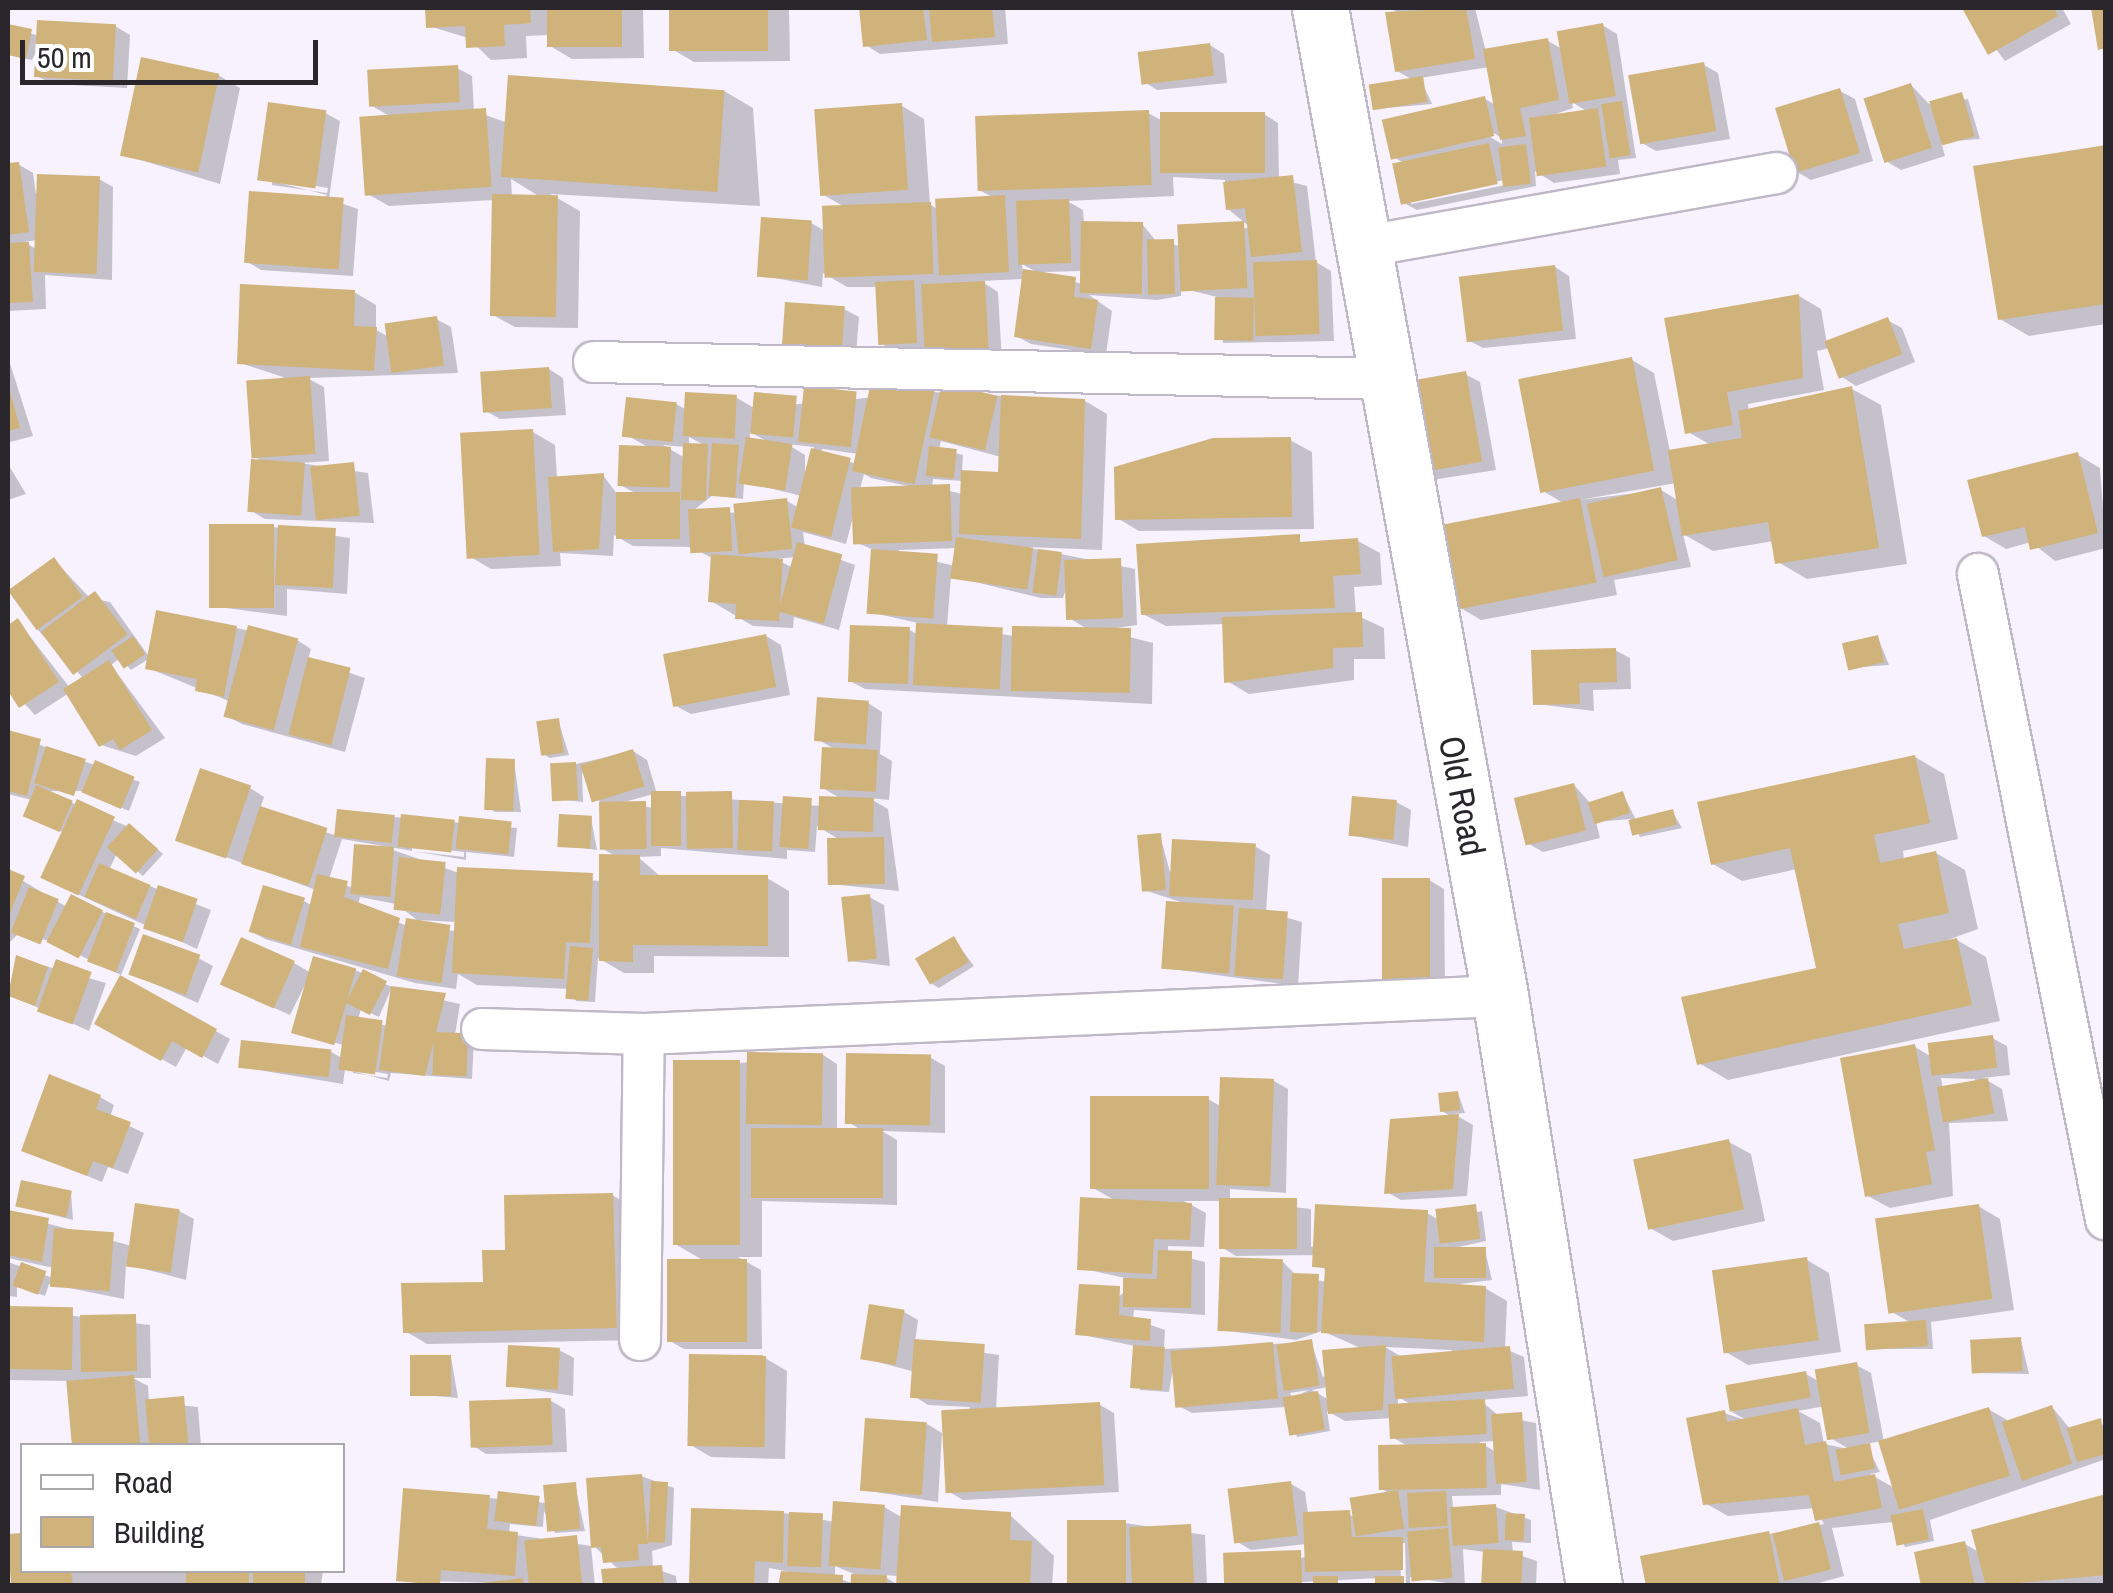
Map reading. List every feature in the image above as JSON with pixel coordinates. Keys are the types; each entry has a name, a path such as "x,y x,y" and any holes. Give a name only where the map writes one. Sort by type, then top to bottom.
{"street":[{"name":"Old Road","path":"1320,8 1384,379 1500,996 1594,1586"},
{"path":"1361,246 1776,173"},
{"path":"594,362 1384,379"},
{"path":"1978,574 2106,1219"},
{"path":"482,1029 644,1034 1500,996"},
{"path":"640,1340 644,1034"}],"building":[{"path":"425,8 530,8 531,23 504,25 505,46 466,48 465,26 426,28"},
{"path":"547,8 622,8 622,47 547,47"},
{"path":"669,8 768,8 768,51 669,51"},
{"path":"859,8 923,8 927,40 863,47"},
{"path":"929,8 992,8 995,37 932,42"},
{"path":"1466,8 1475,59 1395,72 1385,12"},
{"path":"1962,8 2054,8 2058,16 1988,55"},
{"path":"2091,8 2106,8 2106,48 2098,50"},
{"path":"37,20 116,24 113,81 34,77"},
{"path":"1603,23 1616,96 1570,104 1557,31"},
{"path":"8,24 32,29 26,59 8,55"},
{"path":"1548,38 1559,100 1520,108 1526,136 1500,140 1483,49"},
{"path":"1210,43 1214,76 1142,85 1138,52"},
{"path":"141,57 219,74 198,172 120,156"},
{"path":"1704,62 1716,131 1640,144 1628,75"},
{"path":"458,65 460,102 369,107 367,70"},
{"path":"508,75 724,90 717,192 501,177"},
{"path":"1423,76 1427,102 1373,110 1369,85"},
{"path":"1911,83 1932,148 1884,163 1863,98"},
{"path":"1840,88 1860,153 1795,173 1775,108"},
{"path":"1962,92 1975,136 1942,146 1929,101"},
{"path":"1485,96 1494,136 1391,160 1382,120"},
{"path":"1622,101 1631,155 1610,159 1601,104"},
{"path":"268,102 326,110 315,188 257,180"},
{"path":"902,103 908,190 820,196 814,109"},
{"path":"486,108 492,187 365,196 359,117"},
{"path":"1598,108 1606,166 1537,176 1529,118"},
{"path":"1149,110 1152,185 978,191 975,116"},
{"path":"1160,112 1265,112 1265,173 1160,173"},
{"path":"1489,143 1498,184 1401,205 1392,164"},
{"path":"1526,144 1531,184 1503,187 1498,147"},
{"path":"2106,145 2106,304 1998,320 1973,166"},
{"path":"19,162 29,232 8,235 8,163"},
{"path":"37,174 100,176 97,274 34,272"},
{"path":"1293,175 1302,252 1251,257 1245,208 1226,210 1223,182"},
{"path":"249,191 344,198 339,269 244,263"},
{"path":"492,194 558,195 556,317 490,316"},
{"path":"1005,195 1009,272 939,276 935,199"},
{"path":"1069,199 1071,263 1018,265 1016,201"},
{"path":"931,202 934,274 825,278 822,206"},
{"path":"761,217 812,221 808,280 757,277"},
{"path":"1081,221 1143,222 1142,294 1080,293"},
{"path":"1244,221 1248,288 1181,291 1177,225"},
{"path":"1147,239 1174,239 1175,294 1148,294"},
{"path":"29,242 33,302 8,303 8,243"},
{"path":"1317,260 1320,334 1256,336 1253,262"},
{"path":"1555,265 1563,331 1467,342 1459,277"},
{"path":"1023,269 1076,277 1074,297 1098,300 1091,349 1014,337"},
{"path":"914,280 917,343 878,345 875,282"},
{"path":"985,281 989,355 925,358 921,284"},
{"path":"240,284 355,290 354,326 377,327 374,371 237,364"},
{"path":"1799,294 1803,378 1727,392 1733,425 1685,434 1664,318"},
{"path":"1215,297 1254,298 1253,341 1214,340"},
{"path":"785,302 845,306 842,348 782,344"},
{"path":"437,316 444,366 391,373 385,323"},
{"path":"1888,317 1902,354 1839,379 1825,341"},
{"path":"1632,357 1654,471 1540,493 1518,379"},
{"path":"549,367 552,408 483,413 480,372"},
{"path":"1466,371 1482,462 1408,475 1392,384"},
{"path":"310,376 315,454 252,458 246,380"},
{"path":"872,377 935,390 915,484 852,471"},
{"path":"942,383 998,396 985,450 929,438"},
{"path":"8,384 20,428 8,431"},
{"path":"804,386 857,392 851,447 798,442"},
{"path":"1852,386 1879,548 1775,564 1768,522 1682,536 1668,450 1742,438 1738,411"},
{"path":"685,392 737,395 735,439 683,436"},
{"path":"754,392 797,396 793,438 750,434"},
{"path":"1001,395 1085,399 1081,539 959,534 961,470 998,472"},
{"path":"626,397 677,402 673,442 622,437"},
{"path":"533,429 540,555 467,559 460,433"},
{"path":"746,437 792,444 785,491 739,483"},
{"path":"1291,437 1292,517 1115,520 1114,467 1213,438"},
{"path":"683,443 708,444 706,501 681,500"},
{"path":"712,443 739,445 735,498 708,496"},
{"path":"619,445 671,447 670,488 618,486"},
{"path":"929,446 957,449 954,479 926,476"},
{"path":"811,448 851,458 831,537 791,528"},
{"path":"2078,452 2098,533 2030,550 2025,527 1982,537 1967,480"},
{"path":"251,459 305,463 301,516 247,512"},
{"path":"354,462 360,516 316,520 310,467"},
{"path":"604,473 599,549 553,552 548,477"},
{"path":"950,484 952,541 853,544 851,487"},
{"path":"1661,487 1678,560 1604,577 1587,504"},
{"path":"616,492 680,492 680,539 616,539"},
{"path":"787,498 792,549 739,554 733,504"},
{"path":"1580,498 1596,582 1456,610 1440,525"},
{"path":"730,507 732,551 690,553 688,509"},
{"path":"209,524 274,524 274,608 209,608"},
{"path":"278,525 336,528 333,588 275,585"},
{"path":"1300,534 1300,542 1358,538 1361,574 1333,576 1335,608 1141,615 1136,544"},
{"path":"956,537 1033,548 1027,589 950,579"},
{"path":"797,542 842,554 824,624 778,612"},
{"path":"871,549 938,554 933,619 866,614"},
{"path":"1038,549 1062,552 1056,596 1033,593"},
{"path":"711,554 783,559 779,621 735,619 736,604 708,602"},
{"path":"54,557 83,597 37,630 8,590"},
{"path":"1121,558 1123,618 1066,620 1064,560"},
{"path":"95,591 127,634 73,675 41,632"},
{"path":"156,610 237,626 224,697 195,691 197,679 145,669"},
{"path":"1362,612 1363,647 1333,648 1333,668 1224,683 1222,617"},
{"path":"18,618 59,682 19,708 8,691 8,625"},
{"path":"916,623 1003,628 1000,689 913,685"},
{"path":"248,625 298,638 274,730 223,717"},
{"path":"850,625 910,627 908,684 848,682"},
{"path":"1012,626 1131,628 1130,693 1011,691"},
{"path":"766,634 776,687 673,707 663,654"},
{"path":"1878,635 1884,662 1848,671 1842,643"},
{"path":"133,636 145,654 124,669 111,651"},
{"path":"1616,648 1617,682 1579,683 1580,704 1533,705 1531,650"},
{"path":"308,657 351,668 331,745 289,735"},
{"path":"109,660 152,730 120,750 113,739 99,747 63,689"},
{"path":"817,697 869,701 866,745 814,741"},
{"path":"559,718 564,753 541,756 536,721"},
{"path":"8,730 41,739 27,796 8,791"},
{"path":"46,746 86,759 74,796 34,783"},
{"path":"822,747 878,750 876,792 820,789"},
{"path":"633,749 644,786 592,802 580,765"},
{"path":"1915,755 1930,823 1874,835 1880,863 1936,851 1949,913 1898,924 1904,949 1957,938 1972,1005 1697,1065 1681,997 1816,968 1790,848 1711,865 1697,802"},
{"path":"486,758 515,759 513,811 484,810"},
{"path":"95,760 135,777 121,809 81,792"},
{"path":"576,762 578,800 552,801 550,763"},
{"path":"200,768 251,786 226,858 175,841"},
{"path":"1574,783 1586,831 1526,846 1514,798"},
{"path":"36,785 73,801 60,832 23,816"},
{"path":"651,791 681,791 681,846 651,846"},
{"path":"732,791 733,848 687,849 686,792"},
{"path":"1623,791 1630,813 1595,824 1588,802"},
{"path":"783,796 812,798 808,849 779,847"},
{"path":"819,796 874,798 873,832 818,830"},
{"path":"1352,796 1397,800 1393,840 1349,836"},
{"path":"77,799 115,817 78,896 40,878"},
{"path":"739,800 774,801 772,851 737,850"},
{"path":"646,801 647,849 600,850 599,802"},
{"path":"260,806 328,828 309,886 241,864"},
{"path":"337,809 395,815 392,843 334,837"},
{"path":"1673,809 1677,825 1632,836 1628,820"},
{"path":"401,814 455,820 451,852 398,847"},
{"path":"559,814 592,816 590,849 557,847"},
{"path":"459,816 512,822 508,854 456,849"},
{"path":"129,823 158,849 136,874 107,848"},
{"path":"1161,833 1166,890 1142,892 1137,835"},
{"path":"884,837 885,884 828,885 827,838"},
{"path":"1172,839 1256,843 1253,900 1169,896"},
{"path":"354,844 394,847 390,897 351,894"},
{"path":"599,854 640,855 640,875 768,875 768,946 633,945 633,962 599,961"},
{"path":"399,857 446,862 440,915 393,910"},
{"path":"99,863 151,885 136,919 85,897"},
{"path":"457,867 593,873 590,943 566,942 564,979 452,973"},
{"path":"8,869 25,876 8,918"},
{"path":"317,874 348,881 344,897 400,918 388,969 300,947"},
{"path":"1382,878 1430,878 1430,982 1382,982"},
{"path":"158,885 198,899 183,942 143,928"},
{"path":"263,885 305,898 291,945 249,932"},
{"path":"29,887 59,899 40,944 11,932"},
{"path":"71,894 103,910 79,958 46,942"},
{"path":"870,894 877,959 848,962 841,897"},
{"path":"1166,901 1234,906 1229,974 1161,969"},
{"path":"1239,908 1288,911 1283,979 1234,976"},
{"path":"106,912 135,923 116,973 87,961"},
{"path":"406,918 450,925 441,983 397,976"},
{"path":"143,934 200,955 186,995 128,974"},
{"path":"954,936 969,962 930,984 915,958"},
{"path":"241,937 295,961 274,1009 220,985"},
{"path":"570,946 593,948 588,1001 565,999"},
{"path":"16,955 48,967 35,1006 8,996"},
{"path":"313,956 356,968 334,1045 291,1033"},
{"path":"56,959 92,972 73,1025 37,1012"},
{"path":"363,969 387,981 370,1015 346,1003"},
{"path":"120,975 217,1029 202,1058 172,1041 161,1061 94,1024"},
{"path":"391,986 446,993 425,1076 379,1070"},
{"path":"346,1015 383,1020 375,1075 338,1069"},
{"path":"434,1032 468,1033 466,1076 432,1075"},
{"path":"1993,1035 1997,1068 1932,1076 1927,1043"},
{"path":"241,1040 332,1050 329,1077 238,1068"},
{"path":"1915,1044 1935,1150 1926,1152 1932,1184 1865,1197 1840,1058"},
{"path":"747,1052 823,1053 822,1125 746,1124"},
{"path":"846,1053 931,1054 930,1125 845,1124"},
{"path":"673,1060 740,1060 740,1245 673,1245"},
{"path":"49,1074 101,1095 96,1109 131,1122 113,1168 93,1161 87,1176 21,1151"},
{"path":"1220,1077 1274,1079 1270,1187 1216,1185"},
{"path":"1988,1078 1994,1113 1943,1122 1937,1087"},
{"path":"1458,1091 1460,1110 1440,1112 1438,1093"},
{"path":"1090,1096 1209,1096 1209,1189 1090,1189"},
{"path":"1459,1114 1453,1189 1384,1194 1390,1119"},
{"path":"751,1128 883,1128 883,1198 751,1198"},
{"path":"1729,1139 1744,1209 1648,1230 1633,1159"},
{"path":"21,1180 72,1191 66,1217 15,1206"},
{"path":"613,1193 617,1328 403,1333 401,1283 483,1282 482,1250 505,1250 504,1195"},
{"path":"1080,1197 1192,1203 1190,1240 1154,1239 1152,1274 1077,1270"},
{"path":"1219,1198 1297,1198 1297,1249 1219,1249"},
{"path":"135,1203 180,1209 171,1273 126,1266"},
{"path":"1315,1204 1428,1210 1424,1282 1486,1286 1484,1342 1321,1333 1325,1268 1312,1267"},
{"path":"1476,1204 1480,1239 1440,1244 1435,1209"},
{"path":"1979,1204 1992,1299 1888,1314 1875,1219"},
{"path":"8,1210 49,1218 42,1262 8,1255"},
{"path":"54,1228 114,1232 110,1291 50,1287"},
{"path":"1434,1247 1486,1247 1486,1278 1434,1278"},
{"path":"1158,1250 1192,1251 1191,1308 1123,1307 1123,1278 1157,1279"},
{"path":"1220,1257 1283,1259 1280,1333 1217,1331"},
{"path":"1807,1257 1819,1340 1724,1354 1712,1270"},
{"path":"667,1259 747,1259 747,1342 667,1342"},
{"path":"21,1262 46,1271 38,1295 12,1285"},
{"path":"1292,1273 1319,1274 1317,1333 1290,1332"},
{"path":"1079,1284 1120,1286 1119,1315 1151,1319 1150,1341 1075,1335"},
{"path":"869,1304 905,1310 896,1365 860,1359"},
{"path":"8,1306 73,1307 72,1370 8,1369"},
{"path":"136,1314 137,1371 81,1372 80,1315"},
{"path":"1926,1320 1928,1346 1866,1350 1864,1324"},
{"path":"2021,1337 2023,1371 1972,1374 1970,1340"},
{"path":"914,1339 985,1344 981,1403 910,1398"},
{"path":"1312,1339 1319,1385 1284,1391 1276,1345"},
{"path":"1273,1342 1278,1399 1175,1408 1170,1351"},
{"path":"508,1345 560,1348 558,1390 506,1387"},
{"path":"1133,1345 1165,1347 1162,1390 1130,1388"},
{"path":"1386,1345 1383,1410 1328,1414 1322,1350"},
{"path":"1510,1346 1514,1389 1395,1399 1391,1356"},
{"path":"689,1354 766,1355 764,1447 687,1446"},
{"path":"410,1355 451,1355 451,1396 410,1396"},
{"path":"1857,1362 1870,1433 1827,1440 1815,1369"},
{"path":"1806,1371 1811,1398 1730,1412 1725,1385"},
{"path":"134,1375 140,1443 72,1443 66,1381"},
{"path":"1318,1391 1325,1429 1289,1436 1283,1397"},
{"path":"184,1396 188,1443 149,1443 145,1399"},
{"path":"551,1398 553,1445 471,1448 469,1401"},
{"path":"1485,1399 1487,1434 1390,1439 1388,1404"},
{"path":"1100,1402 1104,1485 946,1493 941,1410"},
{"path":"2052,1405 2072,1464 2022,1481 2002,1422"},
{"path":"1989,1407 2010,1476 1899,1510 1878,1441"},
{"path":"1798,1408 1805,1445 1826,1441 1834,1482 1875,1474 1882,1508 1815,1521 1809,1495 1703,1505 1686,1418 1725,1410 1727,1422"},
{"path":"1522,1412 1527,1482 1496,1484 1491,1414"},
{"path":"865,1418 927,1422 922,1495 860,1491"},
{"path":"2101,1418 2106,1454 2077,1462 2067,1428"},
{"path":"1486,1443 1487,1488 1379,1490 1378,1445"},
{"path":"1870,1443 1875,1469 1841,1475 1836,1450"},
{"path":"642,1474 648,1544 638,1544 639,1560 603,1563 601,1547 591,1548 586,1478"},
{"path":"651,1481 668,1482 665,1543 648,1542"},
{"path":"1291,1481 1298,1536 1234,1543 1227,1489"},
{"path":"576,1482 580,1529 547,1532 543,1485"},
{"path":"403,1488 490,1495 487,1529 518,1532 515,1576 441,1570 440,1585 396,1581"},
{"path":"1398,1490 1404,1529 1356,1536 1350,1498"},
{"path":"498,1491 540,1496 536,1526 494,1521"},
{"path":"1446,1491 1448,1526 1409,1528 1407,1493"},
{"path":"2106,1494 2106,1575 1986,1586 1971,1530"},
{"path":"833,1501 885,1505 880,1569 828,1566"},
{"path":"1496,1504 1499,1543 1453,1546 1450,1507"},
{"path":"901,1505 1011,1512 1010,1540 1032,1541 1030,1586 896,1586"},
{"path":"691,1508 784,1511 783,1563 755,1561 754,1586 689,1584"},
{"path":"1923,1509 1929,1539 1897,1546 1891,1515"},
{"path":"1350,1510 1352,1537 1403,1537 1403,1570 1305,1572 1303,1512"},
{"path":"789,1512 823,1513 821,1567 787,1566"},
{"path":"1506,1513 1525,1514 1524,1541 1505,1540"},
{"path":"1067,1520 1126,1520 1126,1586 1067,1586"},
{"path":"1819,1522 1831,1570 1784,1581 1772,1534"},
{"path":"1191,1524 1194,1586 1132,1586 1129,1527"},
{"path":"1448,1528 1452,1578 1412,1581 1407,1532"},
{"path":"1769,1531 1780,1586 1646,1586 1640,1556"},
{"path":"20,1533 20,1573 71,1573 73,1586 11,1586 8,1534"},
{"path":"577,1535 582,1586 529,1586 524,1541"},
{"path":"1965,1541 1975,1586 1921,1586 1914,1552"},
{"path":"1483,1549 1523,1551 1521,1586 1481,1586"},
{"path":"1301,1550 1302,1586 1224,1586 1223,1553"},
{"path":"662,1565 664,1586 603,1586 601,1569"},
{"path":"781,1571 843,1575 843,1586 778,1586"},
{"path":"186,1573 249,1573 249,1586 186,1586"},
{"path":"253,1573 305,1573 305,1586 253,1586"},
{"path":"851,1574 887,1575 887,1586 851,1586"},
{"path":"1313,1576 1338,1576 1338,1586 1313,1586"},
{"path":"1375,1576 1404,1576 1404,1586 1375,1586"},
{"path":"523,1578 523,1586 458,1586"}]}
